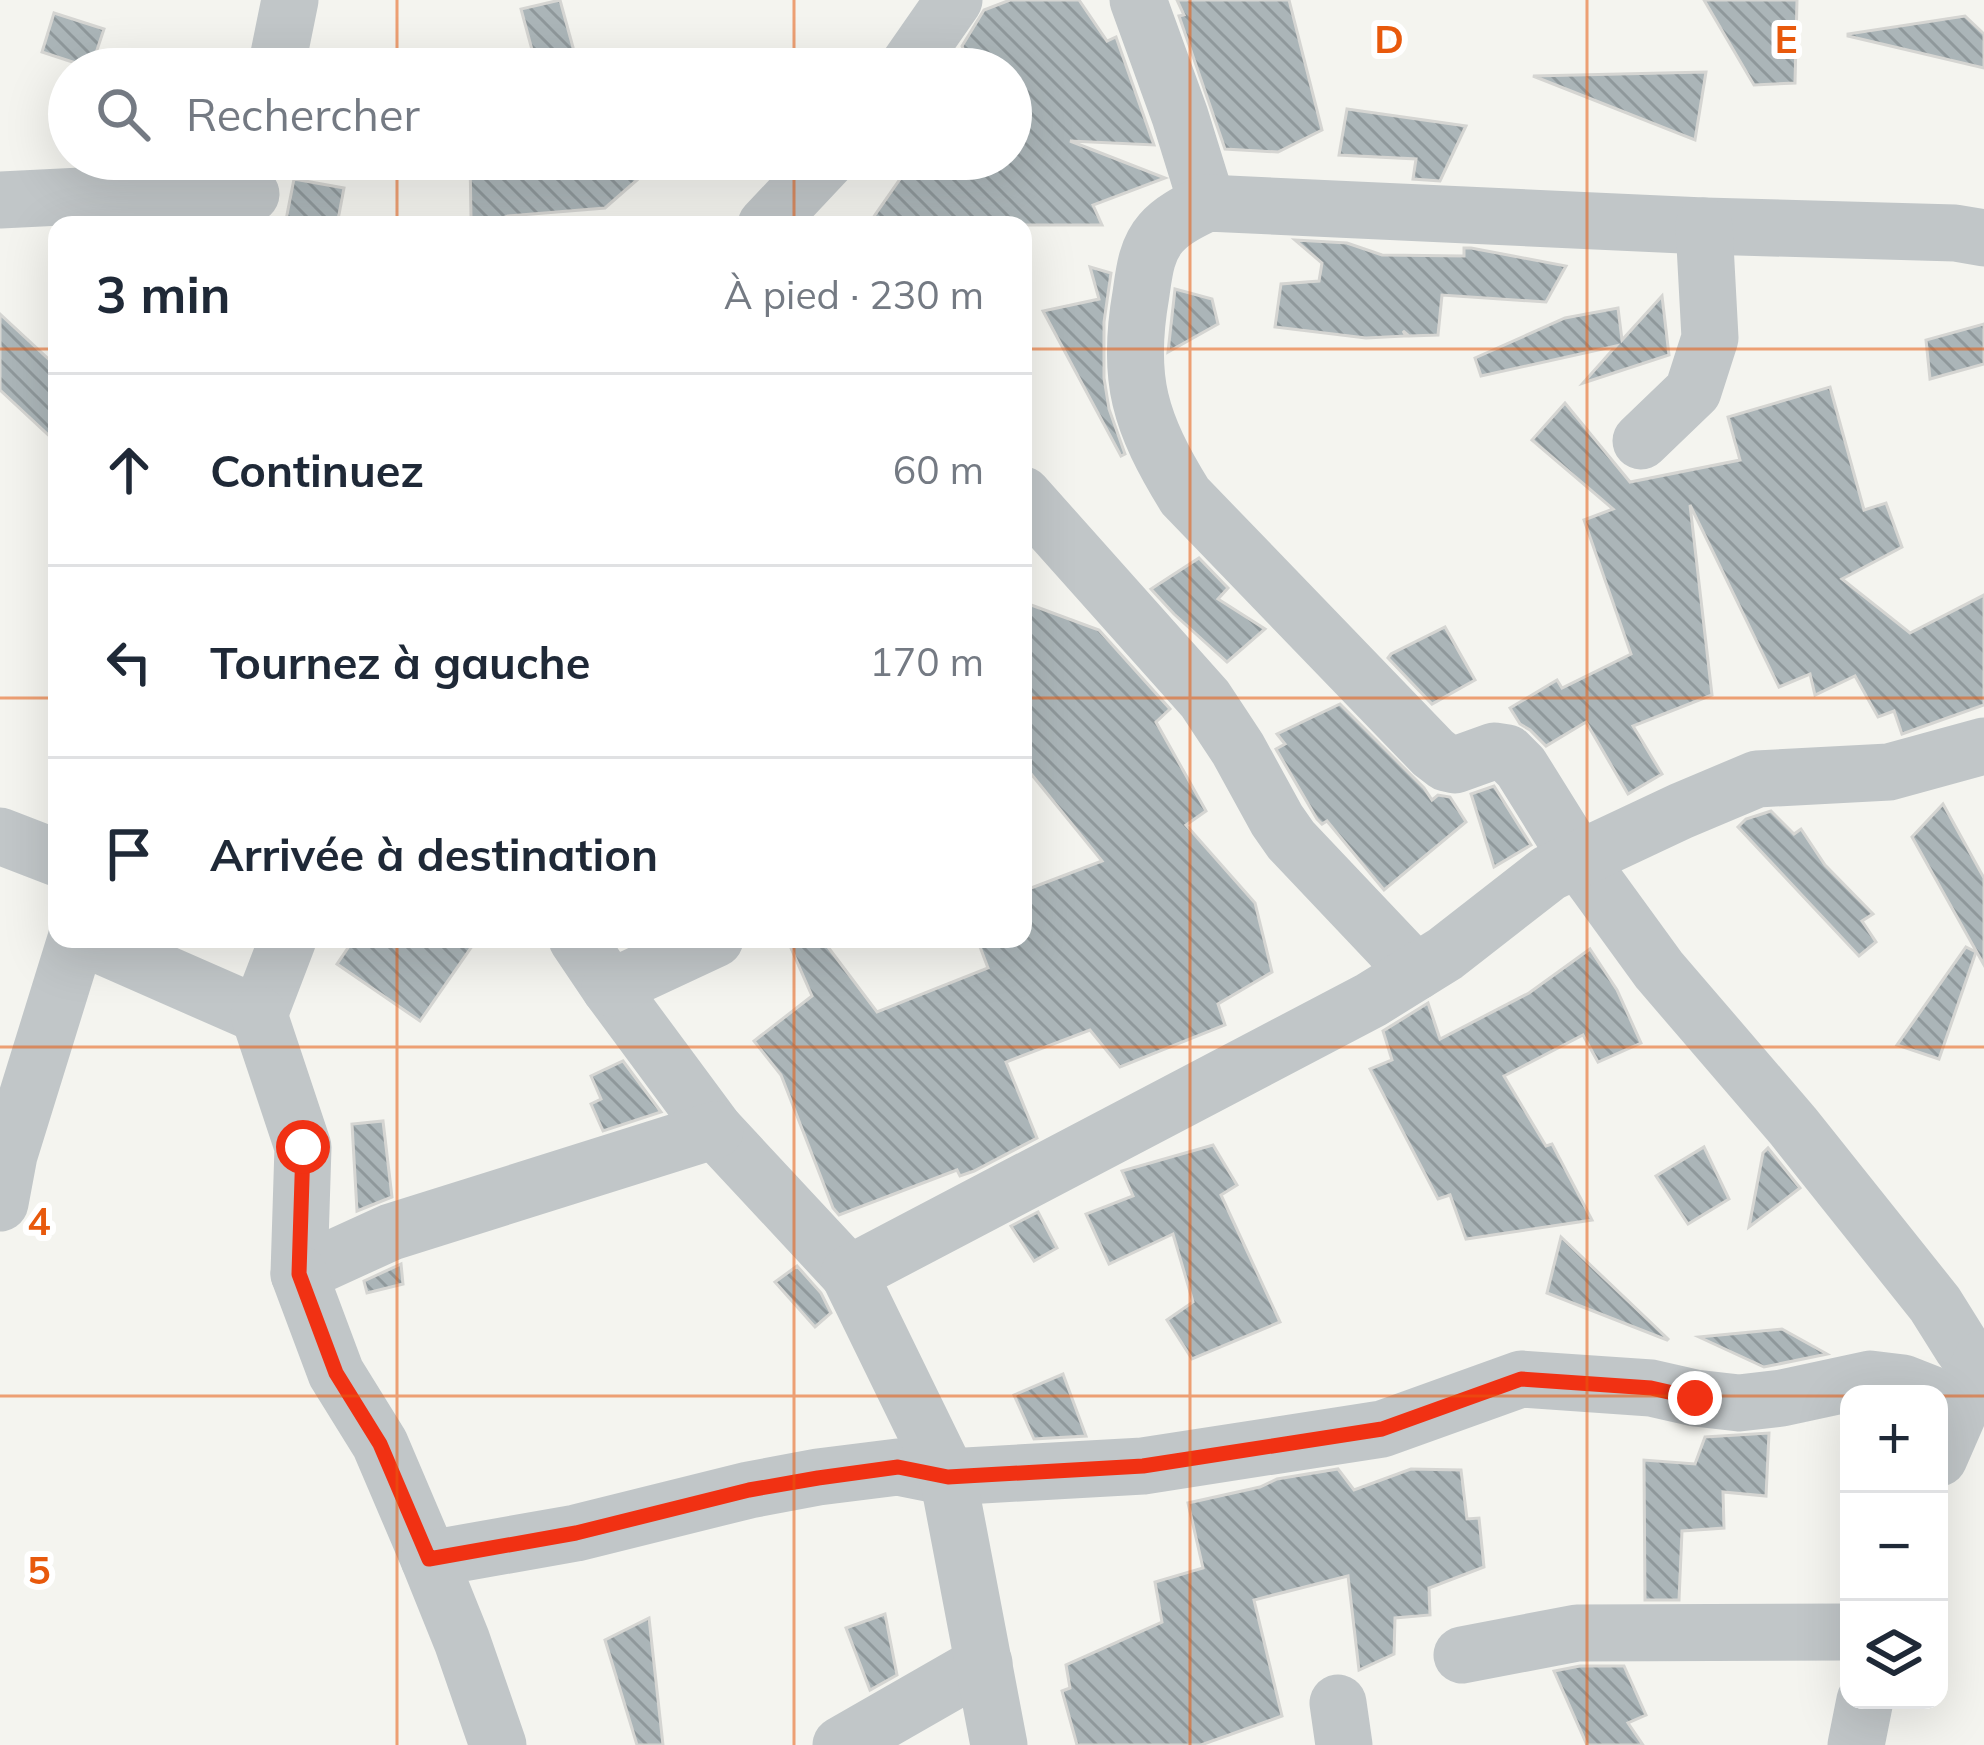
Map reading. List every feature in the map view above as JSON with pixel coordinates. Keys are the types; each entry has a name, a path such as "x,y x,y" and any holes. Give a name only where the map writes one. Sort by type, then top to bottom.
{"street":[{"path":"280,48 290,0"},
{"path":"921,48 955,0"},
{"path":"1138,0 1207,203"},
{"path":"784,216 811,180"},
{"path":"0,200 182,191 250,193"},
{"path":"429,1559 576,1533 749,1490 898,1467 948,1477 1143,1466 1382,1429 1521,1379 1651,1388 1738,1403 1870,1379 1959,1393 1935,1304 1793,1126 1659,970 1579,860 1521,767 1507,753 1495,751 1455,764 1433,753 1185,496 1159,454 1139,404 1133,356 1147,260 1158,235 1207,203 1954,233 1984,238"},
{"path":"1641,441 1693,391 1710,338 1704,226"},
{"path":"1032,505 1205,699 1291,840 1416,972"},
{"path":"849,1274 1371,1000 1444,954 1549,873 1681,811 1757,778 1889,772 1984,746"},
{"path":"0,836 48,855"},
{"path":"0,1203 10,1114 73,948"},
{"path":"106,948 259,1015"},
{"path":"285,948 259,1015 303,1147 299,1274 336,1373 380,1444 429,1559 498,1745"},
{"path":"583,948 715,1130 849,1274 948,1477 999,1745"},
{"path":"610,988 696,948"},
{"path":"299,1274 391,1232 715,1130"},
{"path":"1462,1655 1577,1633 1840,1632"},
{"path":"841,1745 984,1663"},
{"path":"1856,1745 1863,1709"}],"building":[{"path":"560,0 573,48 532,48 521,9"},
{"path":"1010,0 1079,0 1107,41 1116,37 1154,145 1070,141 1165,178 1093,205 1102,225 1032,225 1032,216 874,216 899,180 1032,180 1032,48 963,48 984,10"},
{"path":"1177,0 1289,0 1322,130 1278,152 1225,149"},
{"path":"1704,0 1797,0 1795,83 1754,85"},
{"path":"54,13 104,29 98,48 42,52"},
{"path":"1965,16 1984,34 1984,68 1848,36 1848,34"},
{"path":"1706,72 1695,140 1533,76"},
{"path":"1347,109 1466,126 1440,181 1413,179 1416,159 1339,155"},
{"path":"294,180 344,188 339,216 287,216"},
{"path":"470,180 637,180 605,208 471,216"},
{"path":"1295,240 1347,243 1382,255 1464,256 1464,248 1471,248 1566,266 1546,302 1442,295 1438,335 1409,336 1403,331 1406,336 1366,338 1275,327 1281,284 1319,281 1322,263"},
{"path":"1090,267 1111,273 1104,322 1104,378 1125,454 1121,456 1043,311 1099,299"},
{"path":"1175,289 1212,299 1218,324 1168,352"},
{"path":"1662,296 1669,355 1583,383 1616,346 1481,376 1475,358 1565,318 1618,308 1622,340"},
{"path":"0,314 48,359 48,435 0,390"},
{"path":"1984,324 1984,364 1930,379 1926,340"},
{"path":"1830,387 1864,510 1886,503 1902,547 1842,579 1910,633 1984,595 1984,705 1902,734 1894,711 1878,717 1855,676 1815,695 1810,674 1779,687 1690,505 1712,695 1633,726 1662,774 1628,794 1586,722 1546,746 1520,724 1510,708 1557,680 1562,688 1631,654 1584,520 1613,509 1532,440 1565,403 1630,482 1740,460 1728,417"},
{"path":"1199,558 1228,588 1218,599 1265,629 1227,662 1151,589"},
{"path":"1032,605 1099,630 1170,709 1156,722 1206,811 1186,825 1255,903 1272,972 1218,1004 1225,1025 1120,1067 1090,1030 1006,1062 1037,1138 974,1171 960,1176 957,1170 839,1215 781,1075 754,1041 812,996 791,948 829,948 877,1012 988,968 980,948 1032,948 1032,888 1102,861 1032,775"},
{"path":"1445,627 1475,680 1432,704 1388,658"},
{"path":"1340,704 1432,800 1438,795 1450,797 1466,822 1384,890 1327,821 1322,824 1317,819 1276,749 1285,744 1277,734"},
{"path":"1494,786 1531,845 1494,867 1471,794"},
{"path":"1943,804 1984,878 1984,965 1912,837"},
{"path":"1771,811 1794,834 1801,829 1825,865 1873,914 1862,921 1876,942 1859,956 1738,827 1746,819"},
{"path":"1966,947 1976,952 1939,1059 1897,1045"},
{"path":"348,948 471,948 420,1021 337,964"},
{"path":"1590,949 1617,990 1641,1043 1598,1062 1583,1035 1504,1076 1546,1146 1552,1144 1592,1220 1466,1239 1450,1195 1438,1199 1370,1069 1392,1060 1383,1031 1428,1003 1440,1039 1529,993"},
{"path":"623,1061 661,1112 603,1131 591,1104 601,1099 591,1076"},
{"path":"383,1121 392,1197 357,1211 352,1124"},
{"path":"1213,1145 1237,1185 1221,1195 1280,1322 1192,1359 1167,1320 1193,1302 1173,1234 1109,1264 1086,1214 1133,1196 1122,1171"},
{"path":"1704,1147 1729,1199 1688,1224 1656,1176"},
{"path":"1768,1148 1800,1188 1749,1227 1763,1153"},
{"path":"1038,1212 1057,1248 1034,1261 1011,1226"},
{"path":"1561,1237 1668,1339 1547,1293"},
{"path":"401,1264 403,1284 367,1293 364,1281"},
{"path":"797,1266 821,1293 831,1313 815,1327 775,1282"},
{"path":"1782,1329 1827,1354 1764,1367 1699,1337"},
{"path":"1063,1374 1086,1436 1034,1439 1014,1395"},
{"path":"1769,1433 1766,1496 1723,1492 1724,1528 1682,1531 1679,1600 1645,1600 1644,1460 1695,1464 1705,1437"},
{"path":"1338,1469 1354,1490 1411,1469 1461,1470 1467,1519 1479,1518 1484,1567 1429,1588 1430,1615 1395,1618 1394,1654 1359,1670 1348,1576 1254,1600 1282,1716 1201,1745 1077,1745 1062,1691 1070,1688 1066,1665 1162,1622 1155,1582 1203,1568 1188,1503 1277,1479"},
{"path":"885,1614 897,1675 870,1690 846,1628"},
{"path":"649,1618 663,1745 637,1745 605,1640"},
{"path":"1624,1666 1646,1715 1628,1723 1643,1745 1587,1745 1554,1671"}],"route":[{"path":"303,1147 299,1274 336,1373 380,1444 429,1559 576,1533 749,1490 898,1467 948,1477 1143,1466 1382,1429 1521,1379 1651,1388 1695,1398"}]}
